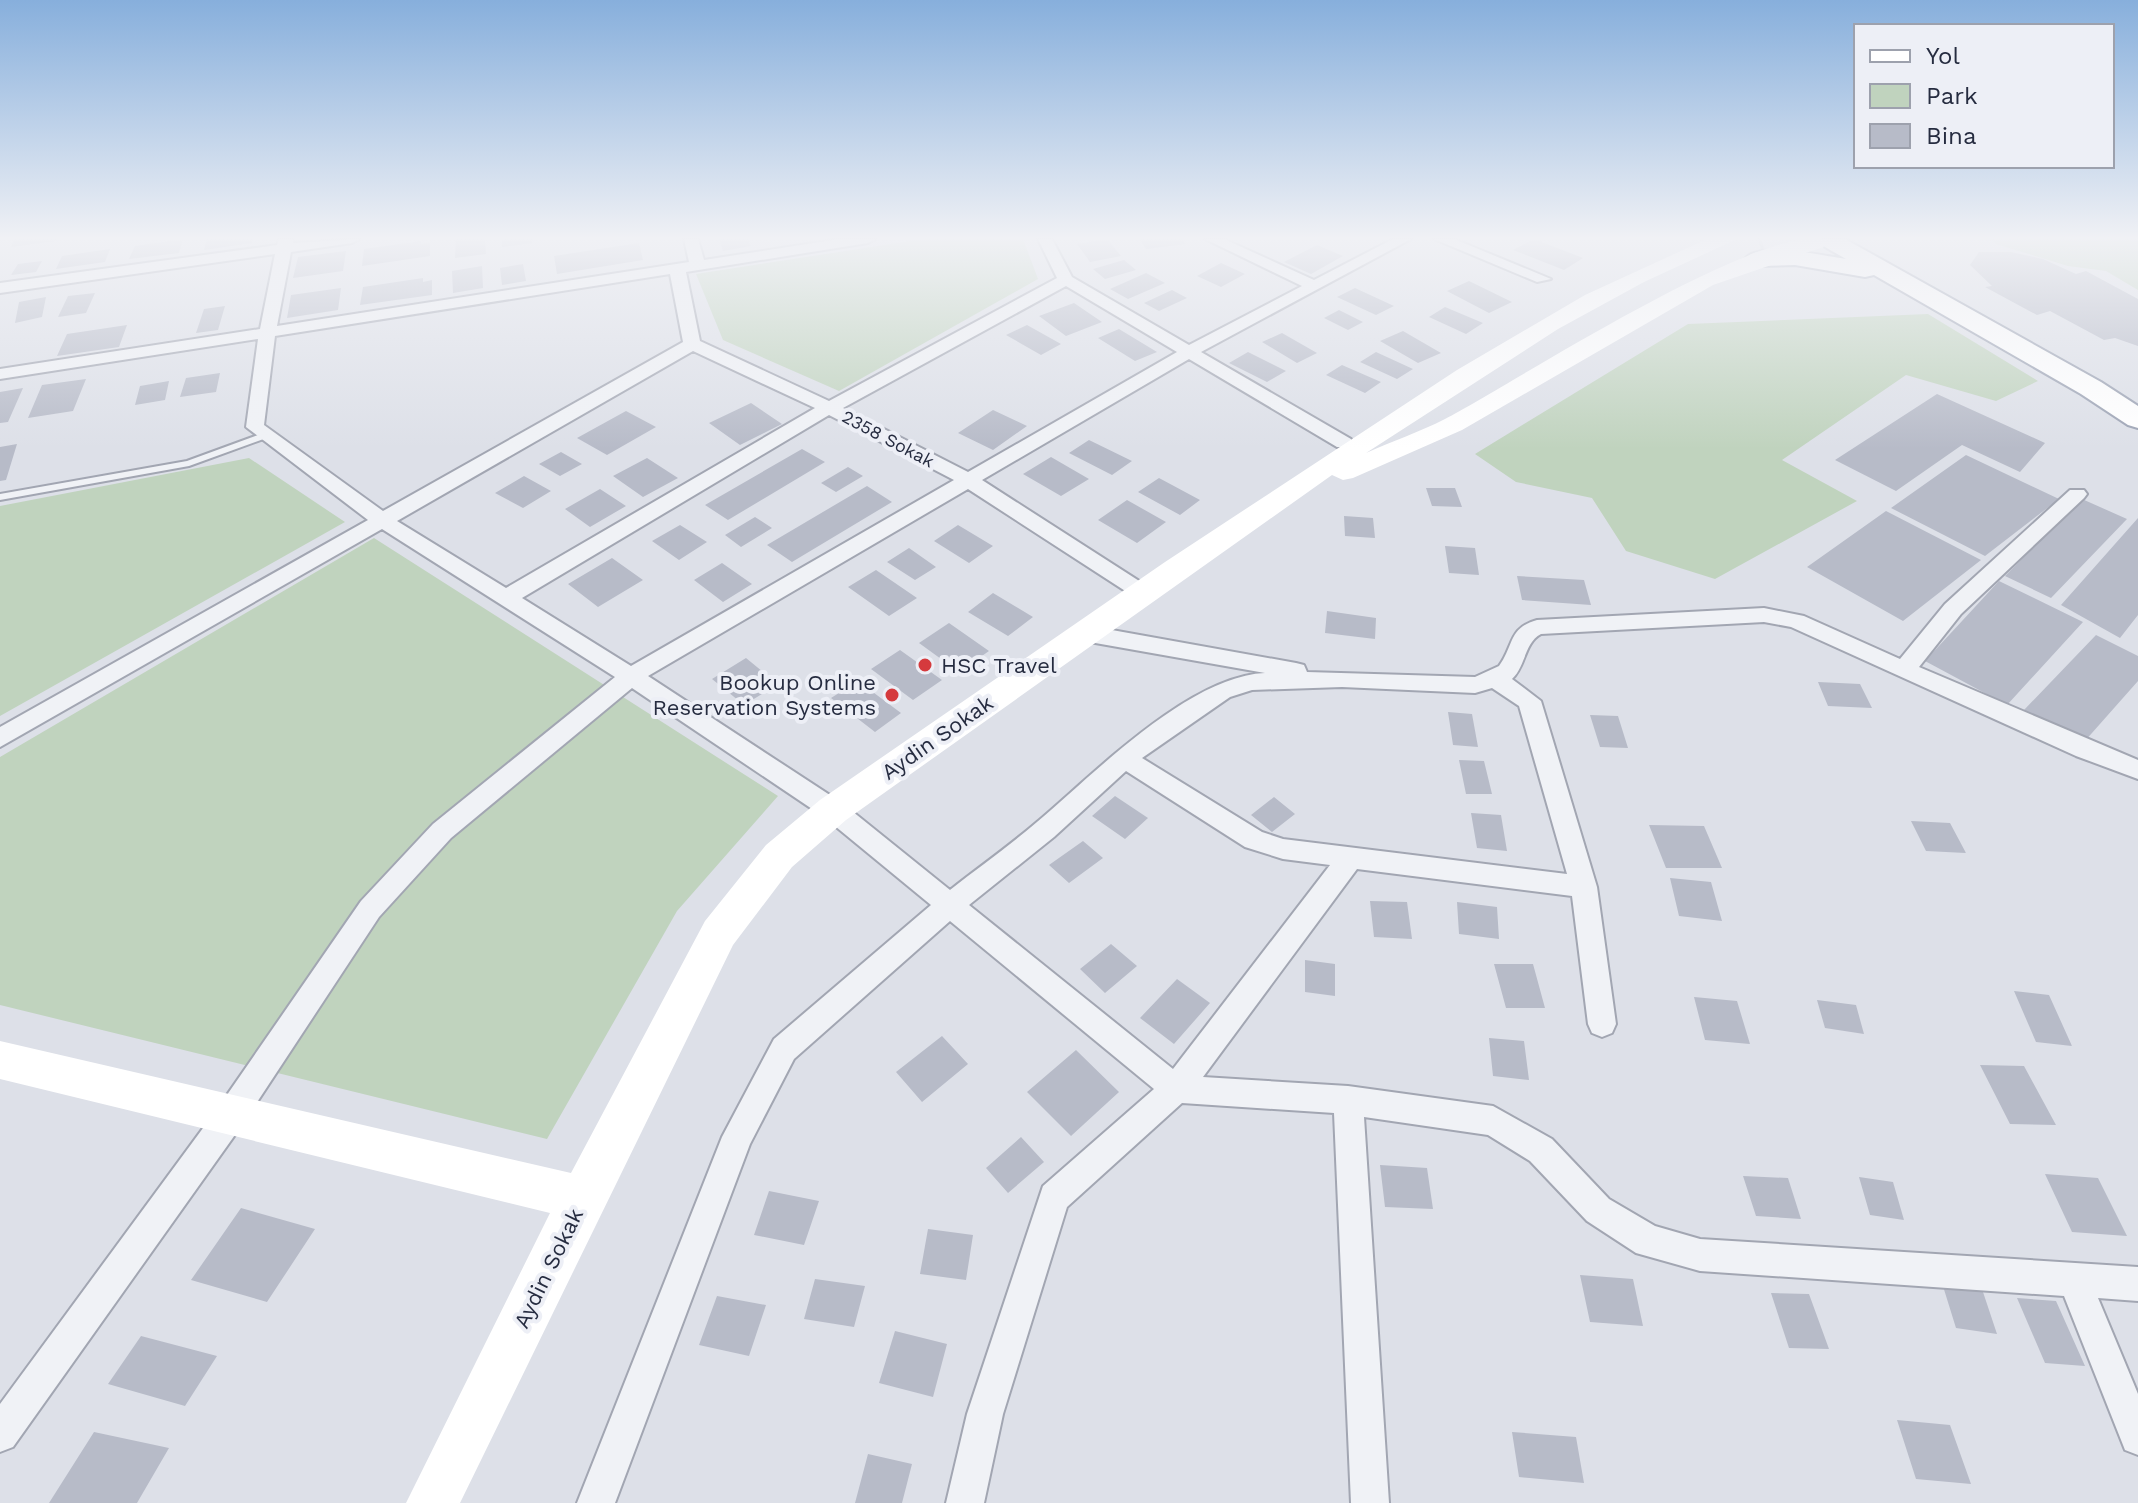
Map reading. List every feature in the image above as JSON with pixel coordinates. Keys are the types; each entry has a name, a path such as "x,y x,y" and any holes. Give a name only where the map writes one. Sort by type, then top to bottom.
{"main road":[{"path":"1954,309 2091,388 2138,419"},
{"path":"1990,309 2138,395"}],"street":[{"path":"272,309 255,427 380,519 631,676 833,810 1176,1089 1348,1100 1493,1121 1541,1150 1598,1210 1648,1241 1700,1255 2138,1284"},
{"path":"0,374 418,309"},
{"path":"0,738 692,344 685,309"},
{"path":"506,598 829,408 1012,309"},
{"path":"1114,309 1344,443"},
{"path":"0,1434 231,1115 370,909 442,831 631,676 1187,353 1268,309"},
{"path":"1283,494 1399,397 1543,309"},
{"name":"Aydin Sokak","path":"432,1503 582,1198 719,933 779,856 833,810 1140,591 1436,395 1579,309"},
{"path":"1283,494 1391,453 1453,425 1650,309"},
{"name":"2358 Sokak","path":"692,344 829,408 968,480 1140,591"},
{"path":"1906,667 1953,609 2077,494"},
{"path":"596,1503 737,1137 784,1049 950,905 1045,830 1124,758 1222,691 1252,682 1342,679 1475,685 1496,680 1512,670 1517,658 1518,639 1524,631 1537,627 1764,615 1796,621 1906,667 2084,750 2138,770"},
{"path":"1084,633 1342,679"},
{"path":"1496,680 1529,701 1584,887 1602,1024"},
{"path":"1124,758 1254,840 1283,849 1584,887"},
{"path":"965,1503 985,1414 1054,1197 1176,1089 1351,857"},
{"path":"0,1060 582,1198"},
{"path":"1348,1100 1370,1503"},
{"path":"2075,1282 2138,1437"}],"lane":[{"path":"0,497 189,463 266,435"}],"green space":[{"path":"710,309 984,309 839,391 723,340"},
{"path":"1928,314 2038,381 1996,401 1906,375 1782,460 1857,501 1715,579 1626,551 1592,498 1516,482 1475,454 1688,324"},
{"path":"249,458 345,522 0,716 0,506"},
{"path":"374,538 778,796 677,911 547,1139 0,1005 0,757"}],"building":[{"path":"18,309 44,309 42,317 15,323"},
{"path":"62,309 88,309 86,313 58,317"},
{"path":"204,309 224,309 218,330 196,333"},
{"path":"289,309 338,309 338,310 287,318"},
{"path":"1057,309 1083,309 1102,322 1066,336 1039,316"},
{"path":"1363,309 1388,309 1376,315"},
{"path":"1442,309 1450,309 1483,323 1466,334 1429,317"},
{"path":"2026,309 2138,309 2138,346 2115,338 2104,340 2050,311 2037,315"},
{"path":"1339,310 1363,322 1348,330 1324,318"},
{"path":"127,325 119,347 57,356 67,334"},
{"path":"1027,325 1061,344 1041,355 1006,335"},
{"path":"1119,329 1157,352 1135,361 1098,338"},
{"path":"1403,331 1441,353 1418,363 1380,341"},
{"path":"1282,333 1317,353 1297,363 1262,342"},
{"path":"1248,352 1286,371 1267,382 1229,363"},
{"path":"1376,352 1413,369 1397,379 1360,362"},
{"path":"1342,365 1381,382 1365,393 1326,375"},
{"path":"220,373 216,392 180,397 186,378"},
{"path":"86,379 73,411 28,418 42,385"},
{"path":"169,381 165,400 135,405 140,386"},
{"path":"23,388 8,422 0,423 0,392"},
{"path":"1937,394 2045,443 2020,472 1962,445 1896,491 1835,460"},
{"path":"751,403 782,424 740,445 709,423"},
{"path":"993,410 1027,426 993,450 958,433"},
{"path":"626,411 656,427 607,455 577,438"},
{"path":"1089,440 1132,461 1112,475 1069,453"},
{"path":"17,444 6,480 0,481 0,447"},
{"path":"802,449 825,462 728,520 705,505"},
{"path":"561,452 582,464 560,476 539,464"},
{"path":"1966,455 2059,499 1985,556 1891,508"},
{"path":"1051,457 1089,479 1061,496 1023,474"},
{"path":"647,458 678,478 643,497 613,476"},
{"path":"848,467 863,476 836,492 821,483"},
{"path":"524,476 551,491 523,508 495,493"},
{"path":"1159,478 1200,500 1180,515 1138,492"},
{"path":"867,486 892,502 792,562 767,545"},
{"path":"1426,488 1455,488 1462,507 1432,506"},
{"path":"600,489 626,506 590,527 565,509"},
{"path":"2082,499 2127,519 2051,598 2005,576"},
{"path":"1127,500 1166,522 1137,543 1098,520"},
{"path":"1886,511 1981,560 1903,621 1807,567"},
{"path":"1344,516 1373,518 1375,538 1345,536"},
{"path":"755,517 772,528 741,547 725,535"},
{"path":"2138,518 2138,615 2120,638 2061,605"},
{"path":"680,525 707,542 679,560 652,541"},
{"path":"958,525 993,546 969,563 934,541"},
{"path":"1445,546 1475,548 1479,575 1449,573"},
{"path":"909,548 936,567 915,580 887,562"},
{"path":"612,558 643,580 598,607 568,584"},
{"path":"722,563 752,584 723,602 694,580"},
{"path":"876,570 917,598 889,616 848,587"},
{"path":"1517,576 1584,580 1591,605 1522,600"},
{"path":"1999,581 2083,622 2007,705 1925,661"},
{"path":"993,593 1033,617 1008,636 968,612"},
{"path":"1327,611 1376,618 1375,639 1325,633"},
{"path":"949,623 989,651 959,672 919,643"},
{"path":"2096,635 2138,656 2138,681 2084,742 2024,710"},
{"path":"900,650 942,680 913,700 871,669"},
{"path":"746,658 778,684 744,705 712,679"},
{"path":"858,681 901,713 875,732 831,698"},
{"path":"1818,682 1860,684 1872,708 1828,706"},
{"path":"1448,712 1472,714 1478,747 1453,745"},
{"path":"1590,715 1618,716 1628,748 1600,747"},
{"path":"1459,760 1484,761 1492,794 1466,794"},
{"path":"1115,796 1148,818 1125,839 1092,816"},
{"path":"1274,797 1295,814 1272,832 1251,815"},
{"path":"1471,813 1501,815 1507,851 1477,848"},
{"path":"1911,821 1950,823 1966,853 1926,851"},
{"path":"1649,825 1704,826 1722,868 1666,868"},
{"path":"1083,841 1103,858 1069,883 1049,865"},
{"path":"1670,878 1711,882 1722,921 1679,916"},
{"path":"1370,901 1407,902 1412,939 1374,937"},
{"path":"1457,902 1497,907 1499,939 1459,934"},
{"path":"1111,944 1137,966 1105,993 1080,969"},
{"path":"1305,960 1335,964 1335,996 1305,992"},
{"path":"1494,964 1533,964 1545,1008 1506,1008"},
{"path":"1177,979 1210,1003 1174,1044 1140,1018"},
{"path":"2014,991 2049,995 2072,1046 2036,1042"},
{"path":"1694,997 1737,1001 1750,1044 1705,1040"},
{"path":"1817,1000 1856,1005 1864,1034 1825,1028"},
{"path":"942,1036 968,1064 922,1102 896,1072"},
{"path":"1489,1038 1524,1041 1529,1080 1493,1076"},
{"path":"1076,1050 1119,1092 1071,1136 1027,1092"},
{"path":"1980,1065 2024,1066 2056,1125 2010,1124"},
{"path":"1021,1137 1044,1162 1008,1193 986,1168"},
{"path":"1380,1165 1427,1168 1433,1209 1385,1207"},
{"path":"2045,1174 2098,1178 2127,1236 2072,1232"},
{"path":"1743,1176 1788,1178 1801,1219 1756,1216"},
{"path":"1859,1177 1893,1182 1904,1220 1870,1215"},
{"path":"769,1191 819,1201 804,1245 754,1235"},
{"path":"241,1208 315,1229 267,1302 191,1280"},
{"path":"928,1229 973,1235 966,1280 920,1274"},
{"path":"1580,1275 1633,1279 1643,1326 1590,1322"},
{"path":"815,1279 865,1286 854,1327 804,1319"},
{"path":"1942,1283 1982,1289 1997,1334 1956,1328"},
{"path":"1771,1293 1809,1294 1829,1349 1789,1348"},
{"path":"717,1296 766,1305 749,1356 699,1345"},
{"path":"2017,1298 2056,1301 2085,1366 2045,1363"},
{"path":"895,1331 947,1344 933,1397 879,1383"},
{"path":"141,1336 217,1356 185,1406 108,1384"},
{"path":"1897,1420 1950,1425 1971,1484 1916,1479"},
{"path":"94,1432 169,1448 137,1503 49,1503"},
{"path":"1512,1432 1576,1437 1584,1483 1519,1477"},
{"path":"868,1454 912,1464 902,1503 855,1503"}],"place":[{"name":"HSC Travel","path":"925,665"},
{"name":"Bookup Online Reservation Systems","path":"892,695"}]}
